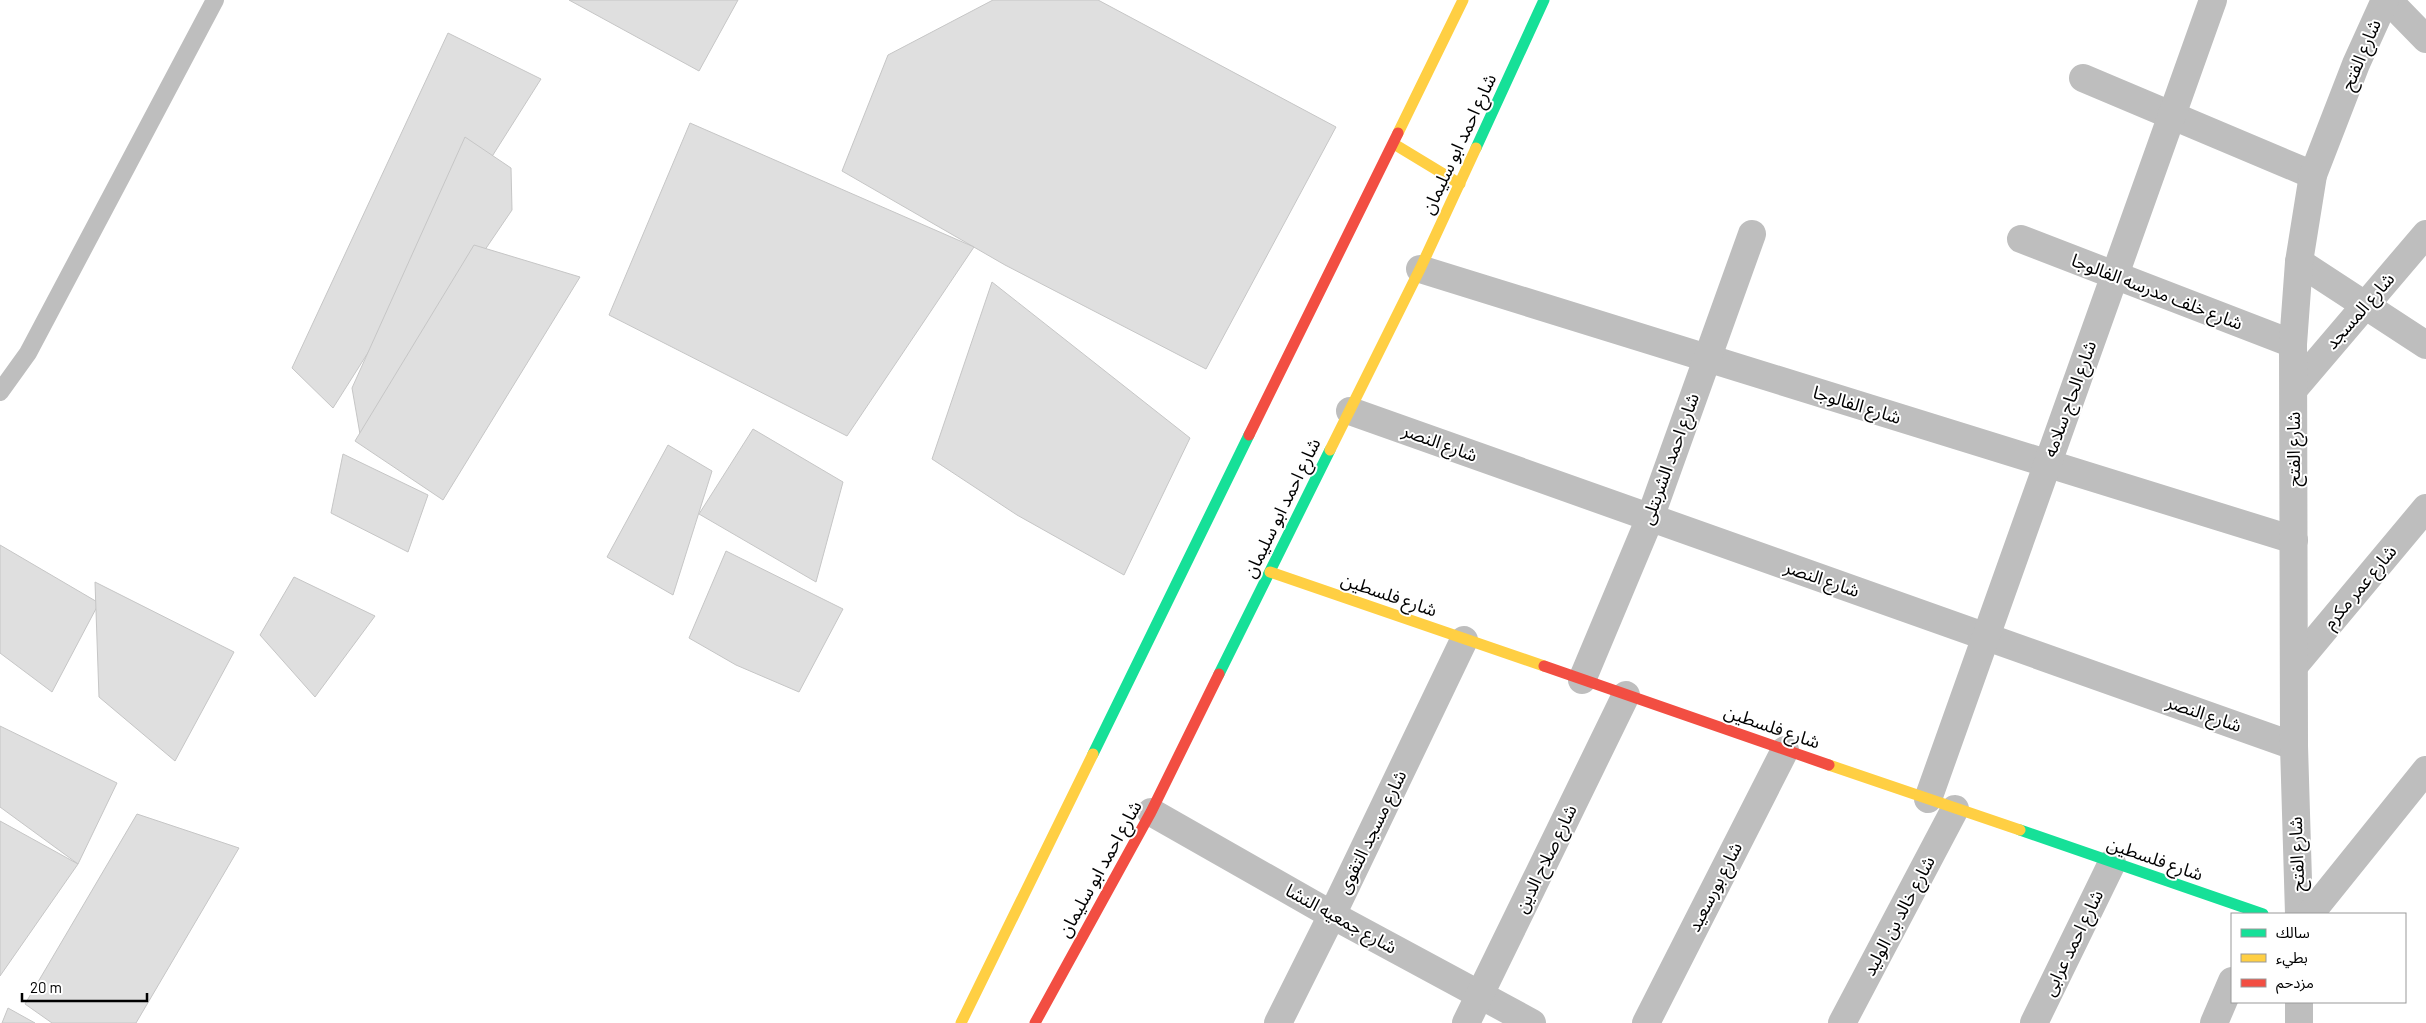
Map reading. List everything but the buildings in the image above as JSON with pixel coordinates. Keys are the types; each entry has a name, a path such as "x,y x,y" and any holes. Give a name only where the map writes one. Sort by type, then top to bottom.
{"main road":[{"path":"960,1023 1394,144 1463,0"},
{"name":"شارع احمد ابو سليمان","path":"1035,1023 1152,812 1420,270 1544,0"},
{"path":"1394,144 1460,184"},
{"name":"شارع فلسطين","path":"1270,572 2258,913"}],"street":[{"name":"شارع الحاج سلامه","path":"1928,799 2170,115 2213,0"},
{"path":"2386,0 2426,39"},
{"name":"شارع الفتح","path":"2299,913 2294,746 2293,344 2299,262 2313,175 2356,64 2386,0"},
{"path":"2083,78 2313,175"},
{"name":"شارع احمد الشربتلى","path":"1582,680 1650,518 1752,234"},
{"name":"شارع المسجد","path":"2294,389 2426,234"},
{"name":"شارع خلف مدرسه الفالوجا","path":"2021,239 2293,344"},
{"path":"2299,262 2426,345"},
{"name":"شارع الفالوجا","path":"1420,270 2294,540"},
{"name":"شارع النصر","path":"1350,411 2294,746"},
{"name":"شارع عمر مكرم","path":"2294,666 2426,508"},
{"name":"شارع مسجد التقوى","path":"1278,1023 1464,640"},
{"name":"شارع صلاح الدين","path":"1466,1023 1626,695"},
{"name":"شارع بورسعيد","path":"1646,1023 1785,750"},
{"path":"2311,913 2426,770"},
{"name":"شارع خالد بن الوليد","path":"1842,1023 1955,809"},
{"name":"شارع جمعيه النشا","path":"1152,812 1332,915 1532,1023"},
{"name":"شارع احمد عرابى","path":"2034,1023 2112,863"},
{"path":"2214,1023 2231,983"},
{"path":"2298,1023 2299,1003"}],"lane":[{"path":"0,392 28,353 215,0"}],"traffic: fast":[{"path":"1476,148 1544,0"},
{"path":"1093,754 1249,435"},
{"path":"1219,674 1330,450"},
{"path":"2020,830 2260,913"}],"traffic: slow":[{"path":"1398,133 1463,0"},
{"path":"1394,144 1460,184"},
{"path":"1330,450 1420,269 1476,148"},
{"path":"1270,572 1544,666"},
{"path":"961,1023 1093,754"},
{"path":"1829,765 2020,830"}],"traffic: jam":[{"path":"1249,435 1398,133"},
{"path":"1544,666 1829,765"},
{"path":"1035,1023 1151,812 1219,674"}]}
